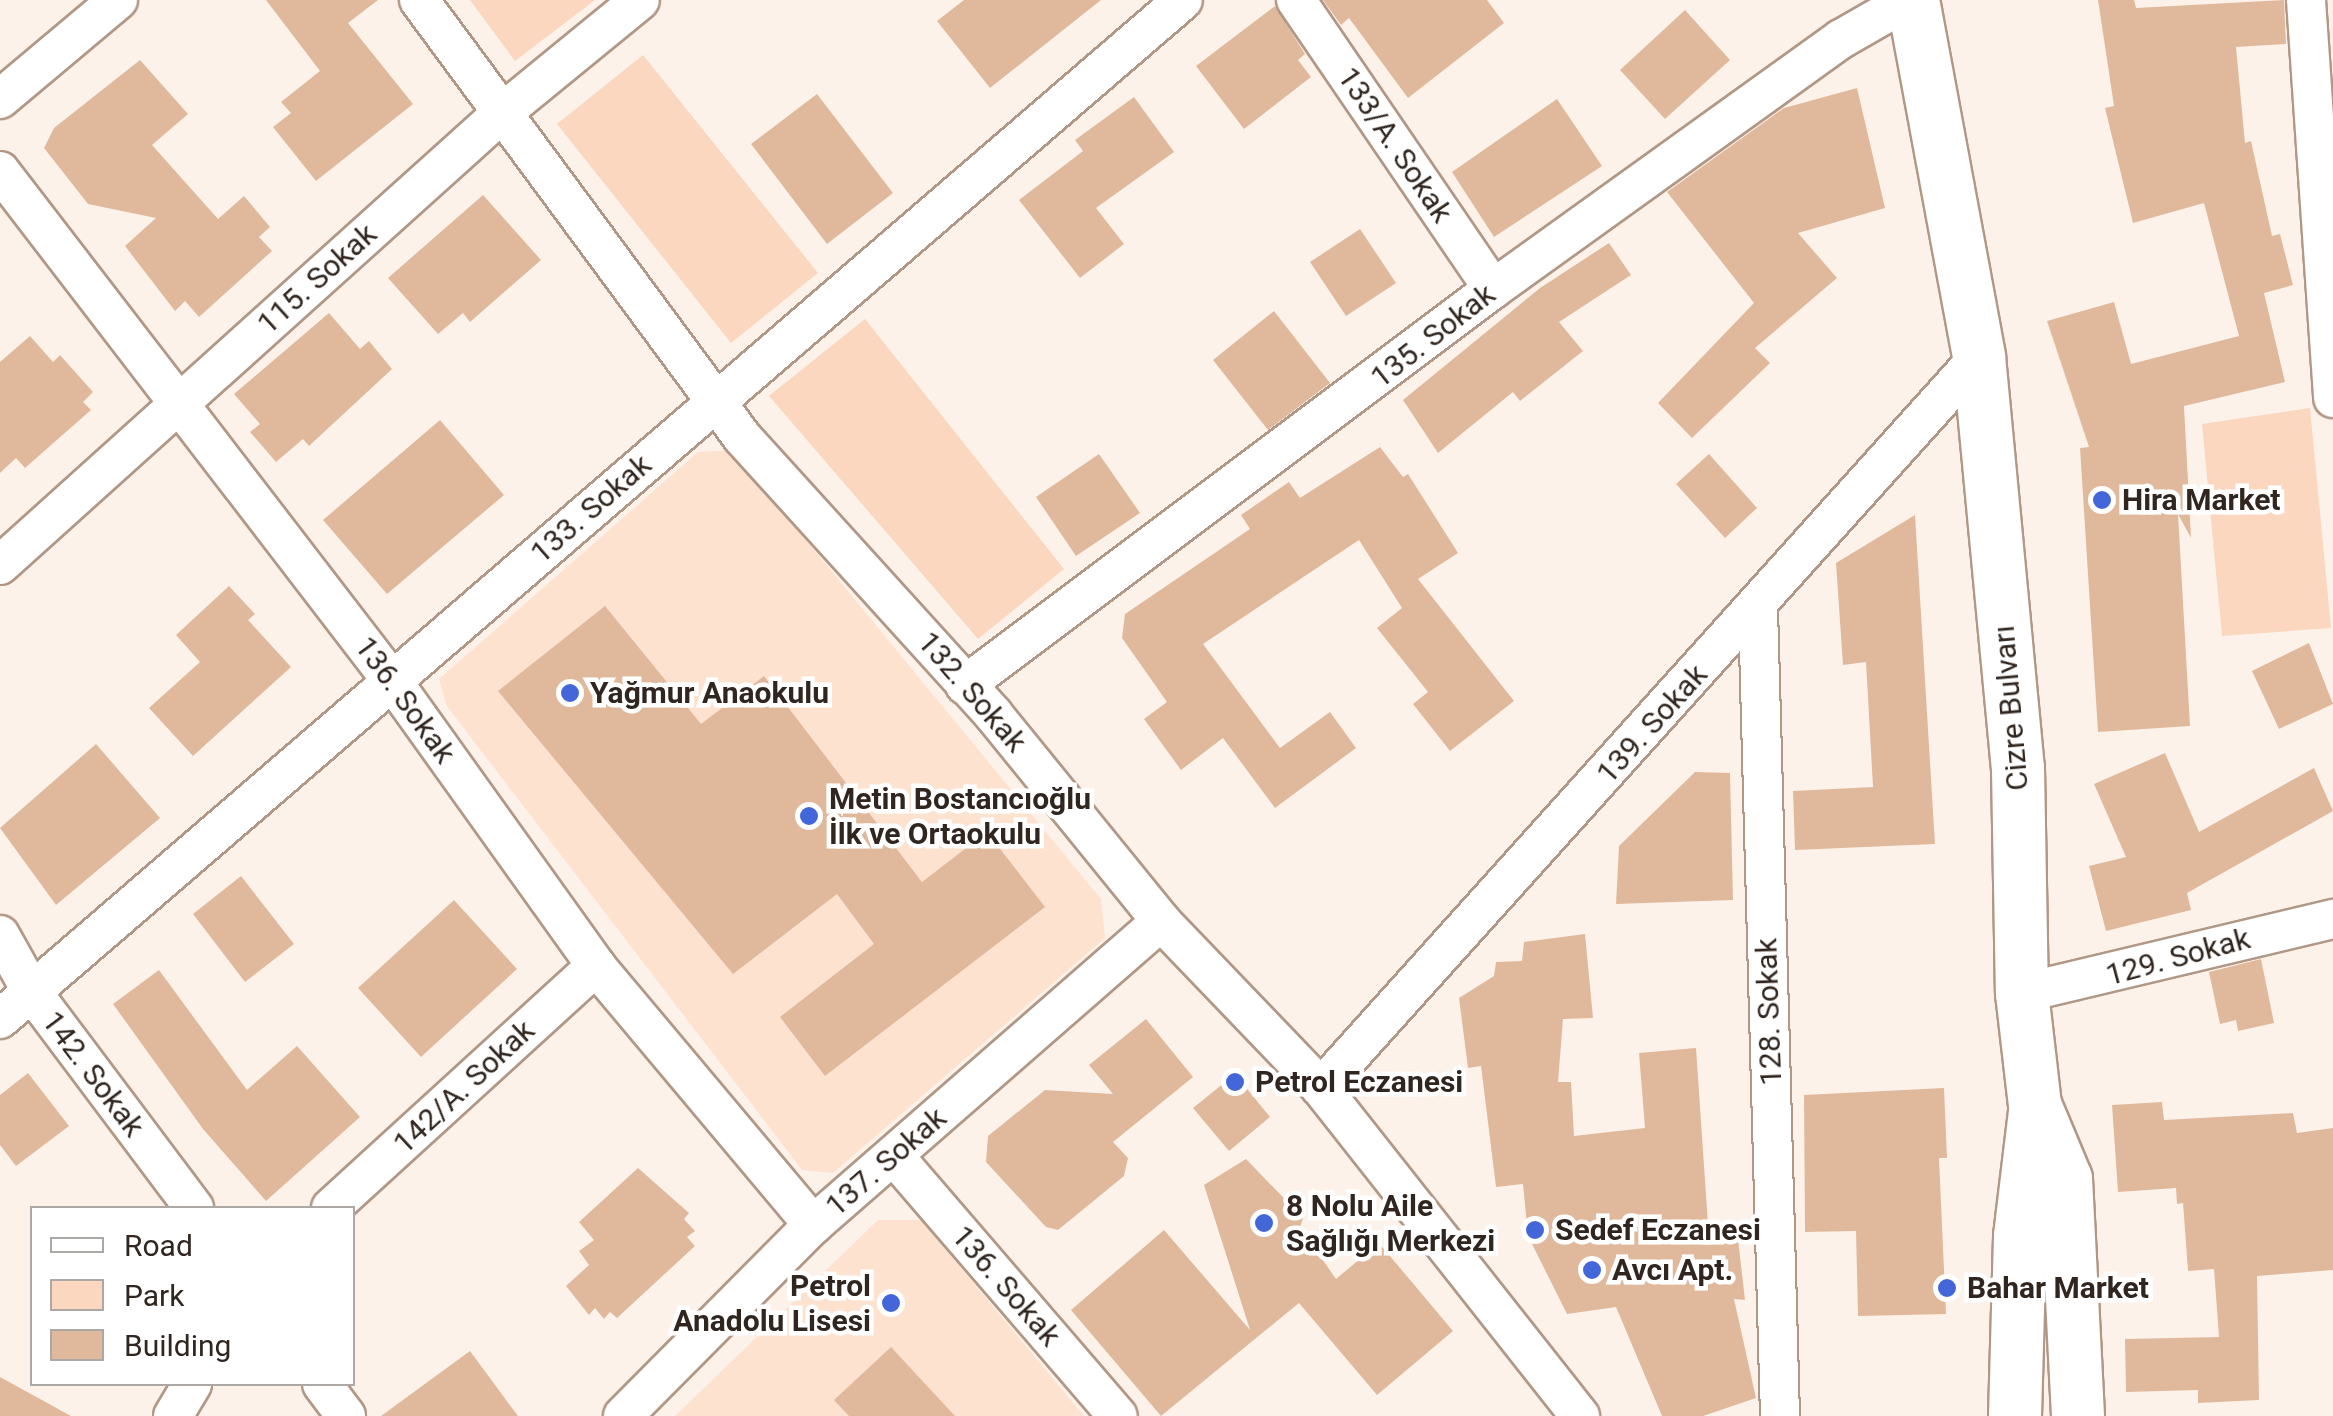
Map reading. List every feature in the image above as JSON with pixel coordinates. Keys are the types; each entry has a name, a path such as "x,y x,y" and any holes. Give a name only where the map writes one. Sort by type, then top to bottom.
{"main road":[{"name":"Cizre Bulvarı","path":"1911,0 1979,357 2018,768 2022,993 2035,1105 2066,1180 2078,1416"},
{"path":"2015,1416 2020,1236 2035,1105"}],"street":[{"path":"0,99 118,0"},
{"name":"132. Sokak","path":"419,0 714,402 965,685 1161,920 1321,1088 1580,1416"},
{"name":"115. Sokak","path":"0,565 502,113 640,0"},
{"name":"133. Sokak","path":"0,1019 714,402 1144,12 1183,0"},
{"name":"133/A. Sokak","path":"1296,0 1493,289"},
{"name":"135. Sokak","path":"965,685 1493,289 1841,40 1911,0"},
{"path":"2306,0 2333,398"},
{"name":"136. Sokak","path":"0,171 393,682 596,966 812,1226"},
{"name":"139. Sokak","path":"1321,1088 1758,609 1979,357"},
{"name":"128. Sokak","path":"1758,609 1780,1416"},
{"name":"129. Sokak","path":"2022,993 2333,918"},
{"name":"137. Sokak","path":"623,1416 812,1226 1161,920"},
{"name":"142. Sokak","path":"0,935 32,992 192,1206"},
{"name":"142/A. Sokak","path":"334,1206 596,966"},
{"name":"136. Sokak","path":"894,1156 1118,1416"},
{"path":"174,1416 191,1386"},
{"path":"324,1386 346,1416"}],"shaded area":[{"name":"Metin Bostancıoğlu İlk ve Ortaokulu","path":"732,450 1101,899 1105,938 833,1173 802,1170 446,705 439,679 698,452"},
{"name":"Petrol Anadolu Lisesi","path":"878,1220 921,1220 1084,1416 675,1416"}],"green space":[{"path":"470,0 595,0 515,61"},
{"path":"643,55 818,273 731,343 557,124"},
{"path":"865,319 1064,569 978,639 769,396"},
{"path":"2310,408 2331,628 2222,636 2202,424"}],"building":[{"path":"266,0 378,0 348,23 413,104 316,181 273,127 291,113 281,102 320,71"},
{"path":"964,0 1101,0 990,88 937,21"},
{"path":"1323,0 1487,0 1504,23 1408,98 1349,18 1341,25"},
{"path":"2098,0 2134,0 2136,8 2284,0 2286,44 2236,47 2245,143 2251,141 2272,236 2280,234 2293,285 2264,293 2285,382 2184,406 2191,538 2178,514 2190,726 2098,732 2080,448 2089,447 2047,321 2114,302 2131,364 2239,336 2204,203 2133,223 2105,108 2114,106"},
{"path":"1275,6 1305,54 1298,60 1311,77 1244,129 1196,66"},
{"path":"1685,10 1730,60 1665,119 1620,70"},
{"path":"140,60 188,114 152,145 218,219 244,196 270,227 259,237 272,251 199,317 185,301 175,311 125,246 156,218 88,204 44,148 54,128"},
{"path":"1857,88 1885,208 1798,233 1837,278 1755,348 1770,363 1692,438 1658,403 1754,303 1667,192 1784,108"},
{"path":"817,94 893,193 827,244 751,144"},
{"path":"1134,97 1174,152 1096,208 1124,244 1080,278 1019,200 1083,151 1075,140"},
{"path":"1557,99 1602,166 1494,237 1452,172"},
{"path":"483,195 541,260 470,322 463,313 438,334 388,278"},
{"path":"1360,229 1396,283 1346,316 1310,262"},
{"path":"1609,243 1631,275 1559,322 1583,351 1520,401 1513,392 1438,453 1403,400 1540,288"},
{"path":"1274,311 1330,383 1268,430 1213,360"},
{"path":"329,313 360,349 369,341 392,369 309,446 303,439 276,462 250,432 260,424 234,394"},
{"path":"30,336 53,362 60,355 93,392 83,402 91,410 25,468 16,458 0,473 0,362"},
{"path":"440,420 504,495 387,594 323,520"},
{"path":"1380,447 1403,477 1408,474 1458,553 1418,579 1514,701 1450,751 1413,704 1428,692 1377,628 1402,608 1359,540 1203,644 1280,748 1330,712 1356,748 1275,808 1223,738 1181,770 1144,719 1167,702 1122,638 1125,614 1250,529 1241,515 1289,482 1300,498"},
{"path":"1099,454 1140,513 1076,556 1036,497"},
{"path":"1709,454 1757,508 1725,538 1676,484"},
{"path":"1915,515 1935,844 1795,850 1793,791 1873,787 1866,662 1843,665 1836,563"},
{"path":"229,586 255,614 248,620 291,667 193,756 149,708 200,662 176,635"},
{"path":"605,606 701,724 764,676 922,882 987,832 1045,907 825,1076 780,1017 874,944 837,894 733,974 498,691"},
{"path":"2309,643 2333,704 2279,729 2252,671"},
{"path":"96,744 160,818 56,905 0,828"},
{"path":"2165,753 2199,832 2314,768 2333,811 2187,893 2191,910 2106,931 2089,866 2126,857 2094,784"},
{"path":"1695,772 1730,773 1733,900 1616,904 1619,846"},
{"path":"241,876 294,944 245,982 193,914"},
{"path":"454,900 517,969 421,1057 358,988"},
{"path":"1585,934 1593,1018 1563,1019 1558,1082 1571,1082 1574,1136 1645,1128 1639,1053 1696,1048 1709,1239 1738,1239 1745,1300 1734,1299 1756,1398 1703,1416 1662,1416 1616,1307 1567,1314 1528,1236 1523,1184 1496,1187 1481,1066 1468,1068 1459,998 1494,976 1496,962 1522,961 1524,942"},
{"path":"2261,959 2274,1023 2238,1031 2236,1020 2220,1024 2209,972"},
{"path":"159,970 247,1090 297,1046 360,1117 266,1201 203,1129 113,1004"},
{"path":"1146,1019 1193,1077 1113,1142 1128,1158 1124,1176 1058,1230 1046,1227 986,1162 988,1136 1045,1090 1113,1094 1089,1065"},
{"path":"28,1073 69,1126 16,1166 0,1145 0,1095"},
{"path":"1235,1074 1270,1117 1229,1151 1193,1108"},
{"path":"1944,1088 1947,1158 1939,1158 1946,1314 1858,1316 1856,1231 1805,1232 1804,1095"},
{"path":"2162,1102 2164,1120 2293,1113 2297,1133 2333,1128 2333,1270 2257,1276 2259,1400 2198,1403 2198,1390 2126,1392 2125,1339 2219,1337 2214,1269 2188,1271 2183,1203 2177,1204 2176,1188 2118,1192 2112,1105"},
{"path":"1246,1159 1303,1218 1300,1227 1336,1279 1379,1243 1453,1331 1377,1395 1299,1303 1161,1416 1071,1310 1164,1230 1250,1330 1204,1185"},
{"path":"638,1168 689,1213 684,1219 695,1231 687,1237 695,1246 617,1318 610,1312 604,1319 595,1308 589,1315 566,1286 589,1265 579,1251 594,1240 579,1222"},
{"path":"891,1347 955,1416 849,1416 834,1400"},
{"path":"470,1351 518,1416 381,1416"},
{"path":"0,1377 71,1416 0,1416"}],"place":[{"name":"Hira Market","path":"2102,500"},
{"name":"Yağmur Anaokulu","path":"570,693"},
{"name":"Metin Bostancıoğlu İlk ve Ortaokulu","path":"809,816"},
{"name":"Petrol Eczanesi","path":"1235,1082"},
{"name":"8 Nolu Aile Sağlığı Merkezi","path":"1264,1223"},
{"name":"Sedef Eczanesi","path":"1535,1230"},
{"name":"Avcı Apt.","path":"1592,1270"},
{"name":"Bahar Market","path":"1947,1288"},
{"name":"Petrol Anadolu Lisesi","path":"891,1303"}]}
